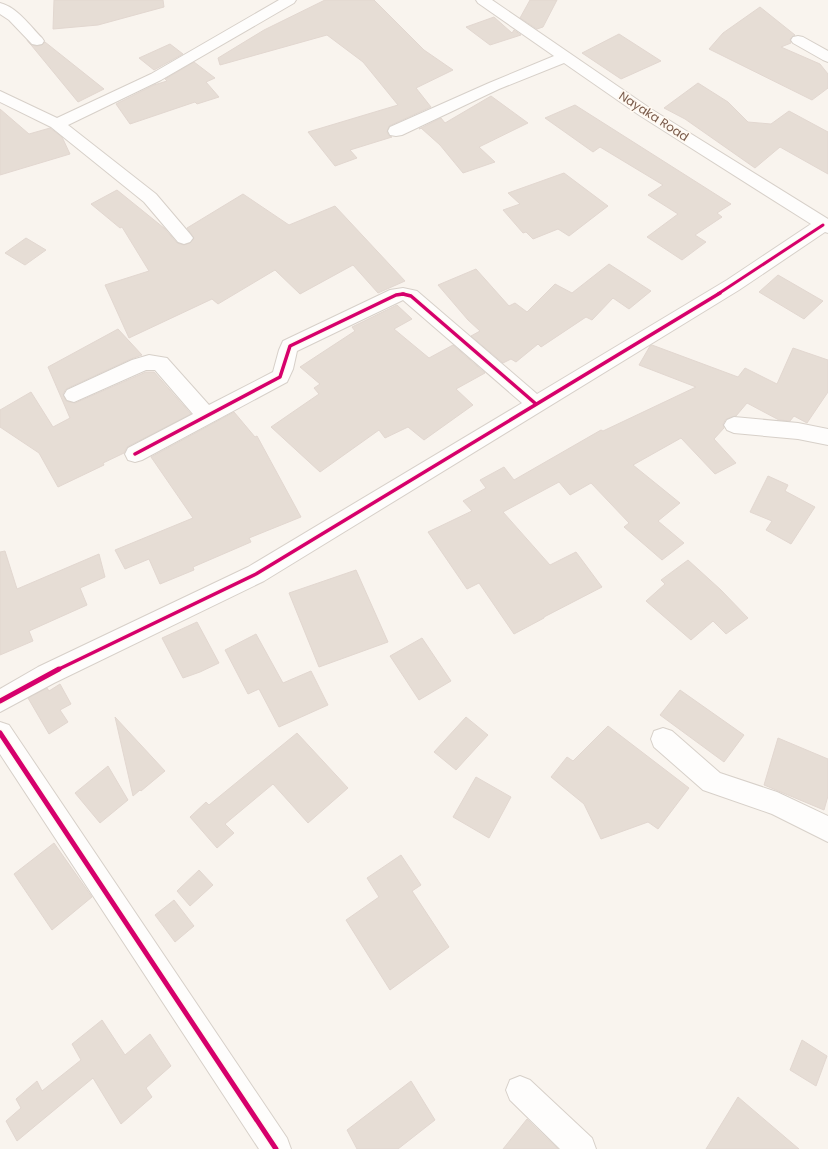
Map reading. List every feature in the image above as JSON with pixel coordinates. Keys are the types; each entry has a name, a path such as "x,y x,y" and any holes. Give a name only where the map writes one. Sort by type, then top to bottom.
{"street":[{"path":"58,124 156,77 289,0"},
{"name":"Nayaka Road","path":"483,0 646,112 826,226"},
{"path":"0,8 14,17 37,41"},
{"path":"798,40 828,57"},
{"path":"396,130 494,86 566,57"},
{"path":"0,96 58,124 150,198 184,238"},
{"path":"0,701 46,675 256,574 733,285 826,226"},
{"path":"135,454 280,377 285,370 286,354 290,346 396,295 403,294 411,296 536,404"},
{"path":"74,395 139,365 150,362 160,363 208,416"},
{"path":"734,425 828,437"},
{"path":"0,733 276,1149"},
{"path":"663,739 712,782 777,804 828,828"},
{"path":"520,1090 582,1149"}],"building":[{"path":"54,0 163,0 164,7 98,25 53,29"},
{"path":"325,0 374,0 424,50 453,70 416,88 431,107 389,126 387,132 389,136 392,137 350,150 357,158 335,166 308,132 398,105 363,62 327,35 220,65 218,58 264,30"},
{"path":"530,0 557,0 543,27 537,29 520,18"},
{"path":"760,7 795,35 790,39 791,43 781,47 820,64 828,74 828,88 812,100 709,49 723,33"},
{"path":"494,17 512,33 514,30 521,35 490,45 466,27"},
{"path":"619,34 661,61 621,79 582,53"},
{"path":"45,42 104,89 78,102 31,45 42,45"},
{"path":"170,44 183,54 154,70 139,58"},
{"path":"194,62 215,78 206,82 219,97 197,104 195,102 130,124 116,104 154,85 167,81 165,79"},
{"path":"698,83 728,102 748,122 771,124 789,111 828,132 828,174 780,147 755,168 685,119 664,108"},
{"path":"491,96 528,123 479,147 495,162 463,173 440,145 421,128 441,118 445,123"},
{"path":"575,105 731,204 717,213 722,217 695,235 706,242 682,260 647,237 678,214 648,195 663,185 600,147 593,152 545,118"},
{"path":"0,109 29,134 50,128 62,137 70,154 0,175"},
{"path":"564,173 608,206 569,236 558,229 533,239 526,232 523,233 503,210 520,204 508,193"},
{"path":"117,190 164,228 177,243 184,245 190,243 194,238 187,228 243,194 289,225 335,206 405,281 378,293 353,265 300,294 275,270 218,304 212,299 129,338 105,285 149,271 122,227 120,228 91,204"},
{"path":"26,238 46,250 25,265 5,253"},
{"path":"609,264 651,291 629,309 613,298 592,320 586,317 541,347 538,344 516,362 511,359 503,363 471,336 480,331 468,320 438,285 476,269 509,306 515,303 527,312 555,284 572,293"},
{"path":"778,275 823,301 804,319 759,292"},
{"path":"397,305 412,319 394,329 429,358 453,345 485,373 456,389 473,405 424,440 408,427 385,438 379,430 320,472 271,427 319,394 314,388 320,384 300,367 355,331 352,327"},
{"path":"118,329 142,355 66,389 63,394 66,401 75,403 146,372 154,372 191,414 127,447 124,453 103,463 104,465 58,487 39,453 0,427 0,410 31,392 53,427 70,418 48,367"},
{"path":"652,345 738,377 745,368 777,384 793,348 828,360 828,392 807,423 794,416 790,421 779,420 747,403 736,416 726,419 723,424 724,428 714,439 736,463 715,474 681,438 633,465 680,503 658,521 684,543 662,560 624,527 629,523 591,483 570,495 559,482 503,512 550,565 576,552 602,587 514,634 479,583 467,589 428,532 472,511 463,501 486,488 480,480 504,467 514,480 601,430 603,431 696,387 639,365"},
{"path":"234,412 255,437 257,436 301,517 249,538 251,542 193,567 194,570 160,584 149,559 125,569 115,550 193,518 151,457"},
{"path":"768,476 788,485 785,491 815,507 791,544 766,530 772,521 750,512"},
{"path":"5,551 17,589 99,554 105,577 80,588 87,605 29,631 33,641 0,655 0,552"},
{"path":"688,560 721,590 748,618 726,634 713,621 691,640 646,601 665,584 661,580"},
{"path":"356,570 388,642 319,667 289,593"},
{"path":"197,622 219,663 183,678 162,638"},
{"path":"256,634 283,683 311,671 328,705 279,727 259,689 248,694 225,650"},
{"path":"422,638 451,681 419,700 390,656"},
{"path":"60,684 71,704 60,710 68,722 49,734 28,698 47,688 49,691"},
{"path":"680,690 744,735 724,762 660,715"},
{"path":"115,717 165,771 133,796"},
{"path":"466,717 488,735 456,770 434,752"},
{"path":"608,726 689,788 658,829 648,822 601,839 584,804 551,777 567,757 573,761"},
{"path":"297,733 348,788 308,823 273,784 225,824 234,833 217,848 190,817 206,802 209,805"},
{"path":"778,738 828,759 828,796 824,810 764,785"},
{"path":"108,766 128,800 100,823 75,793"},
{"path":"476,777 511,797 489,838 453,817"},
{"path":"54,843 92,897 52,930 14,874"},
{"path":"401,855 421,885 412,891 449,947 390,990 346,920 379,897 367,878"},
{"path":"199,870 213,885 190,906 177,891"},
{"path":"174,900 194,926 175,942 155,915"},
{"path":"102,1020 125,1055 150,1034 171,1066 146,1088 152,1097 121,1124 93,1078 17,1141 6,1121 21,1108 16,1099 37,1081 42,1091 81,1060 72,1044"},
{"path":"802,1040 827,1056 816,1086 790,1070"},
{"path":"411,1081 435,1120 398,1149 357,1149 347,1130"},
{"path":"738,1097 799,1149 706,1149"},
{"path":"527,1119 558,1149 503,1149"}],"cycle path":[{"path":"0,701 46,675 256,574 733,285 823,225"},
{"path":"135,454 280,377 284,369 290,346 396,295 403,294 411,296 536,404"},
{"path":"0,733 276,1149"}]}
